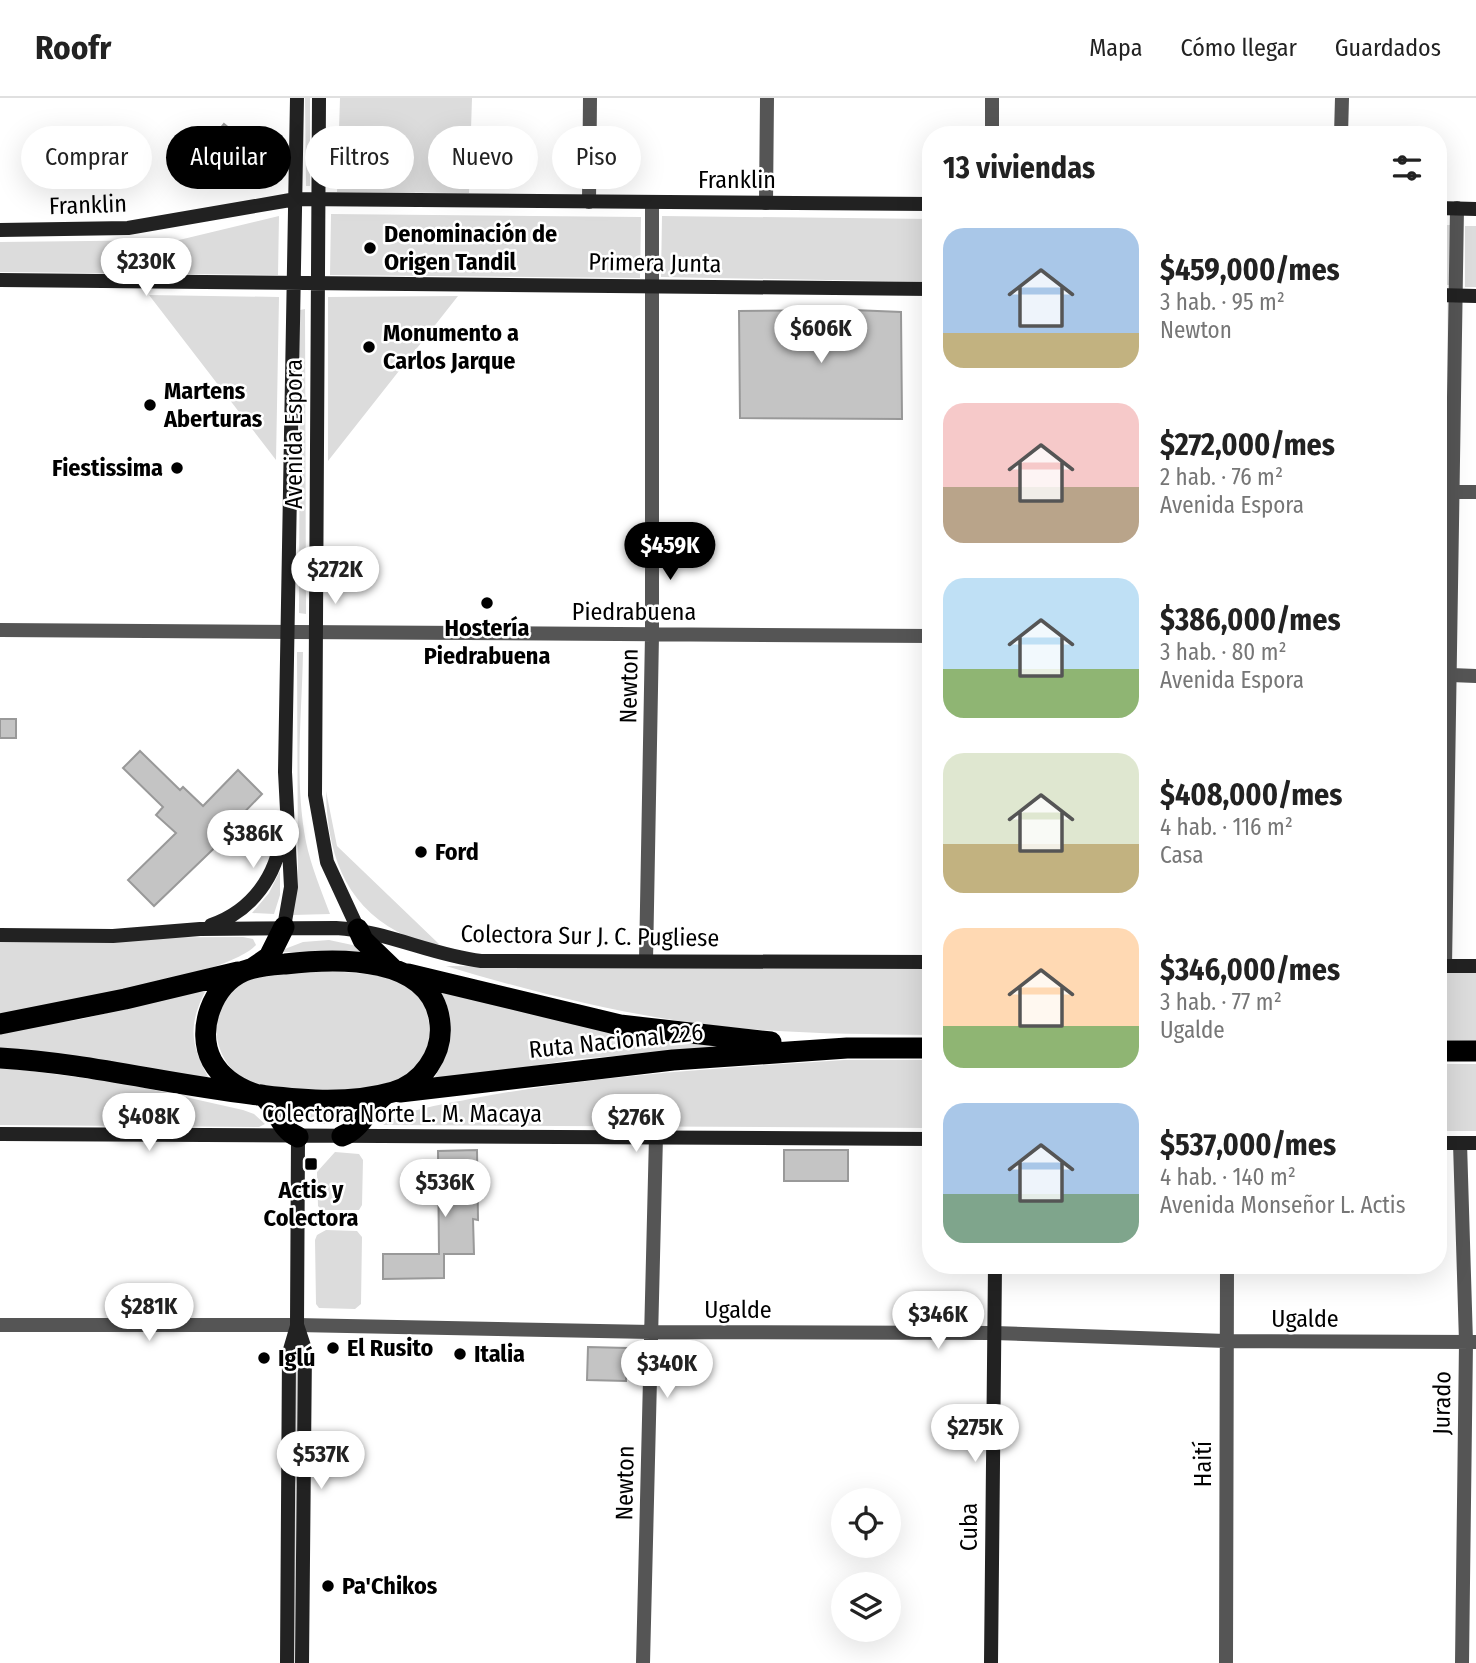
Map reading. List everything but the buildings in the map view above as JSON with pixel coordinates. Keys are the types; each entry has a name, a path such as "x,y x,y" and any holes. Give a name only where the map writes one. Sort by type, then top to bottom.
{"highway":[{"path":"249,970 269,957 284,927"},
{"path":"358,929 363,940 396,970"},
{"name":"Ruta Nacional 226","path":"0,1024 249,970 324,961 396,970 620,1024 704,1037 847,1048"},
{"name":"Ruta Nacional 226","path":"249,970 215,996 207,1020 206,1042 212,1061 225,1077 260,1095"},
{"name":"Ruta Nacional 226","path":"389,1093 410,1084 426,1069 436,1051 441,1034 439,1015 432,999 419,984 396,970"},
{"name":"Ruta Nacional 226","path":"0,1058 260,1095 317,1100 638,1063 847,1048 922,1048"},
{"path":"1447,1051 1476,1051"},
{"path":"342,1136 352,1131 371,1105 389,1093"},
{"path":"260,1095 273,1106 283,1127 298,1137"}],"main road":[{"name":"Avenida Espora","path":"284,927 291,887 285,801 286,632 297,98"},
{"name":"Avenida Espora","path":"319,98 316,282 318,818 327,862 358,929"},
{"name":"Franklin","path":"0,230 128,228 296,200 922,204"},
{"path":"1447,208 1476,209"},
{"name":"Primera Junta","path":"0,280 922,289"},
{"path":"1447,295 1476,296"},
{"path":"200,929 238,911 267,881 277,858 285,801"},
{"name":"Colectora Sur J. C. Pugliese","path":"0,935 113,936 200,929 284,927 358,929 431,952 481,961 922,962"},
{"path":"1447,966 1476,966"},
{"name":"Colectora Norte L. M. Macaya","path":"0,1134 922,1139"},
{"path":"287,1663 289,1353 297,1325 298,1137"},
{"path":"1447,1143 1476,1143"},
{"name":"Cuba","path":"991,1663 995,1274"},
{"path":"297,1325 304,1349 302,1663"}],"street":[{"path":"589,202 590,98"},
{"path":"766,203 767,98"},
{"path":"992,98 992,126"},
{"path":"1342,98 1342,126"},
{"name":"Newton","path":"646,961 652,635 652,202"},
{"path":"1447,472 1456,295 1457,208"},
{"path":"1447,492 1476,492"},
{"path":"1447,529 1451,675 1447,728"},
{"name":"Piedrabuena","path":"0,630 922,636"},
{"path":"1451,675 1476,676"},
{"name":"Newton","path":"643,1663 656,1136"},
{"name":"Jurado","path":"1460,1143 1471,1342 1462,1663"},
{"name":"Haití","path":"1226,1663 1227,1274"},
{"name":"Ugalde","path":"0,1325 297,1325 651,1332 994,1333 1226,1341 1471,1342"}],"shaded area":[{"path":"305,98 310,98 310,126 305,126"},
{"path":"340,98 472,98 471,126 428,126 428,189 469,189 469,193 337,192 337,189 414,189 414,126 339,126"},
{"path":"331,214 641,217 640,278 330,275"},
{"path":"279,216 278,275 0,272 0,242 179,240"},
{"path":"662,216 922,219 922,282 661,277"},
{"path":"1447,225 1450,225 1447,285"},
{"path":"1465,226 1476,226 1476,287 1465,287"},
{"path":"149,295 279,297 276,460"},
{"path":"458,296 328,461 328,297"},
{"path":"305,309 306,614 299,613 300,310"},
{"path":"297,652 303,652 300,747 302,819 316,878 330,914 292,915 298,884"},
{"path":"326,791 337,846 439,944 423,943 398,932 379,920 351,890 335,854 327,813"},
{"path":"280,871 280,895 274,914 252,913 269,893"},
{"path":"0,938 253,939 256,945 239,957 211,968 136,988 0,1014"},
{"path":"329,940 357,946 369,953 277,952 303,942"},
{"path":"446,966 922,969 922,1035 787,1032 701,1024 637,1014 509,984"},
{"path":"329,971 389,978 411,989 421,1000 427,1014 428,1044 423,1058 414,1070 401,1079 386,1084 324,1092 281,1090 263,1086 248,1081 235,1072 219,1047 216,1032 222,1003 231,991 244,982 264,975"},
{"path":"1447,972 1476,972 1476,1041 1447,1040"},
{"path":"437,986 746,1046 576,1059 431,1083 444,1059 450,1035 448,1011"},
{"path":"207,988 196,1015 194,1037 199,1059 212,1084 0,1050 0,1032 82,1019"},
{"path":"844,1060 922,1060 922,1128 383,1125 404,1114 428,1107 521,1090 659,1073"},
{"path":"1447,1064 1476,1064 1476,1131 1447,1131"},
{"path":"0,1067 123,1083 243,1110 254,1114 265,1124 259,1127 0,1125"},
{"path":"285,1110 357,1112 339,1121 321,1124 302,1120"},
{"path":"335,1152 359,1154 363,1160 362,1205 359,1210 322,1210 318,1206 317,1172"},
{"path":"326,1230 357,1231 362,1237 361,1304 355,1309 319,1308 316,1304 315,1240 317,1235"},
{"path":"292,1355 298,1355 295,1663 289,1663"}],"place":[{"name":"Denominación de Origen Tandil","path":"370,248"},
{"name":"Monumento a Carlos Jarque","path":"369,347"},
{"name":"Martens Aberturas","path":"150,405"},
{"name":"Fiestissima","path":"177,468"},
{"name":"Hostería Piedrabuena","path":"487,603"},
{"name":"Ford","path":"421,852"},
{"name":"Actis y Colectora","path":"311,1164"},
{"name":"El Rusito","path":"333,1348"},
{"name":"Italia","path":"460,1354"},
{"name":"Iglú","path":"264,1358"},
{"name":"Pa'Chikos","path":"328,1586"}]}
